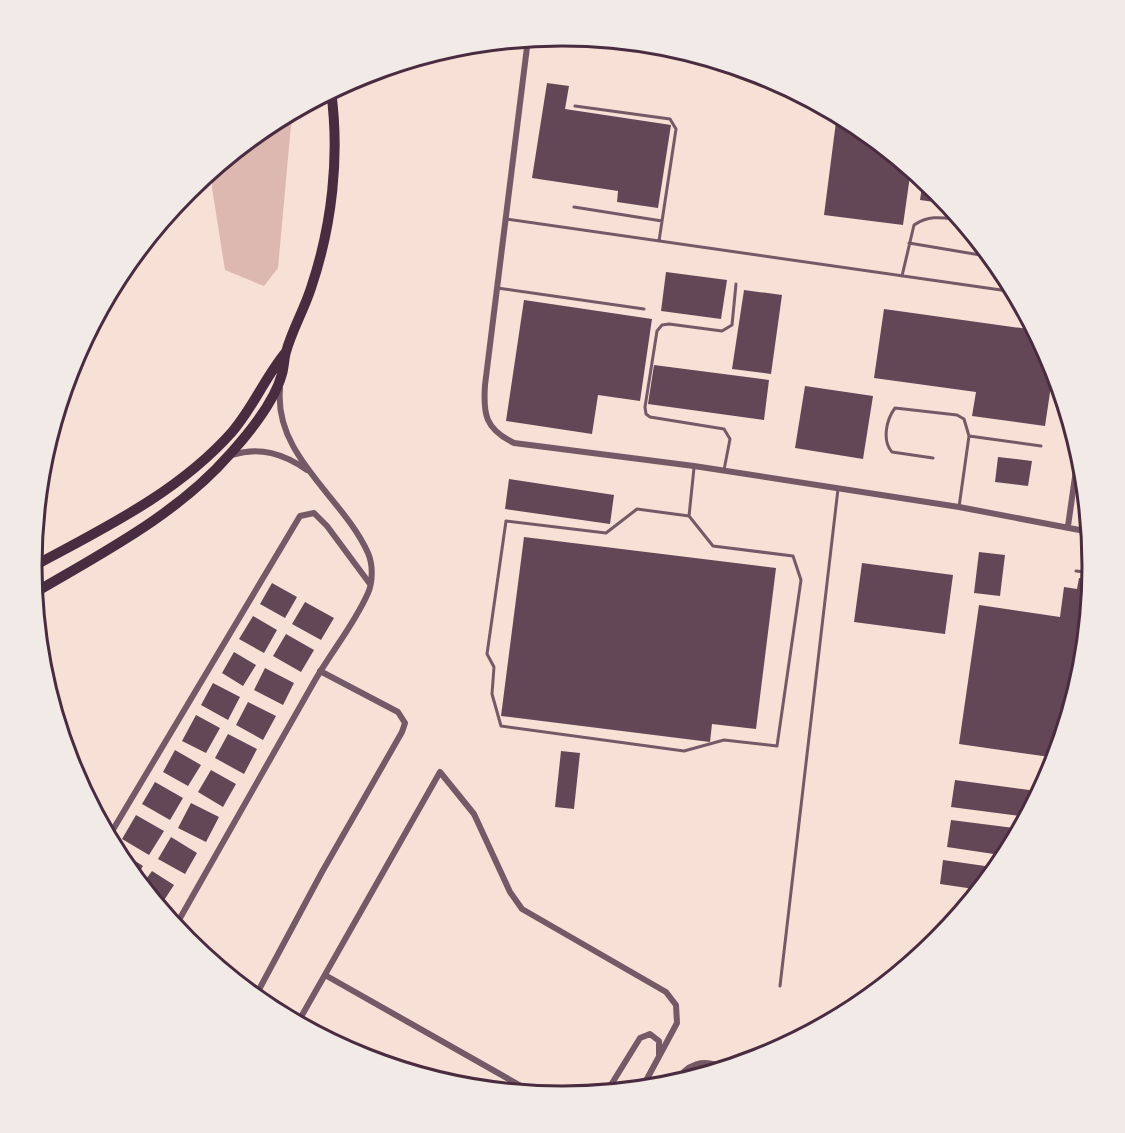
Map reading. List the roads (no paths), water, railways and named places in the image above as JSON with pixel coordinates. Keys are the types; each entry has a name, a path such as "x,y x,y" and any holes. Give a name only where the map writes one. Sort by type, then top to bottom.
{"highway":[{"path":"43,587 162,515 229,456 256,422 281,376 286,352 305,305 324,246 333,173 335,120 333,100"},
{"path":"42,561 143,505 209,456 234,429 270,370 286,352"}],"street":[{"path":"527,47 484,399 484,413 499,436 514,443 723,470 959,507 1082,530"},
{"path":"179,919 320,671 354,617 370,584 369,555 310,472 284,423 279,404 281,376"},
{"path":"229,456 243,451 273,452 310,472"},
{"path":"1068,526 1075,477"},
{"path":"113,829 300,516 314,513 327,526 370,584"},
{"path":"260,989 405,723 398,712 320,671"},
{"path":"301,1017 440,772 474,814 510,891 522,909 666,992 676,1005 676,1023 647,1080"},
{"path":"326,975 520,1085"},
{"path":"611,1085 640,1038 650,1034 659,1041 659,1058"},
{"path":"683,1072 693,1064 705,1062 712,1064"}],"lane":[{"path":"575,106 670,119 675,123 659,241"},
{"path":"574,207 662,221"},
{"path":"902,276 914,225 923,219 935,217 950,219"},
{"path":"506,219 1003,290"},
{"path":"909,243 978,254"},
{"path":"723,470 730,439 724,429 650,417 646,414 645,407 657,330 669,324 722,331 728,329 732,325 736,285"},
{"path":"497,288 644,309"},
{"path":"933,458 892,452 887,447 889,423 895,408 957,415 964,419 969,436 959,507"},
{"path":"969,436 1041,446"},
{"path":"689,516 637,509 606,533 506,521 487,654 494,667 492,694 501,726 684,751 724,740 777,746 801,580 793,556 713,546 689,516 694,466"},
{"path":"780,986 838,489"},
{"path":"1076,571 1083,572"}]}
